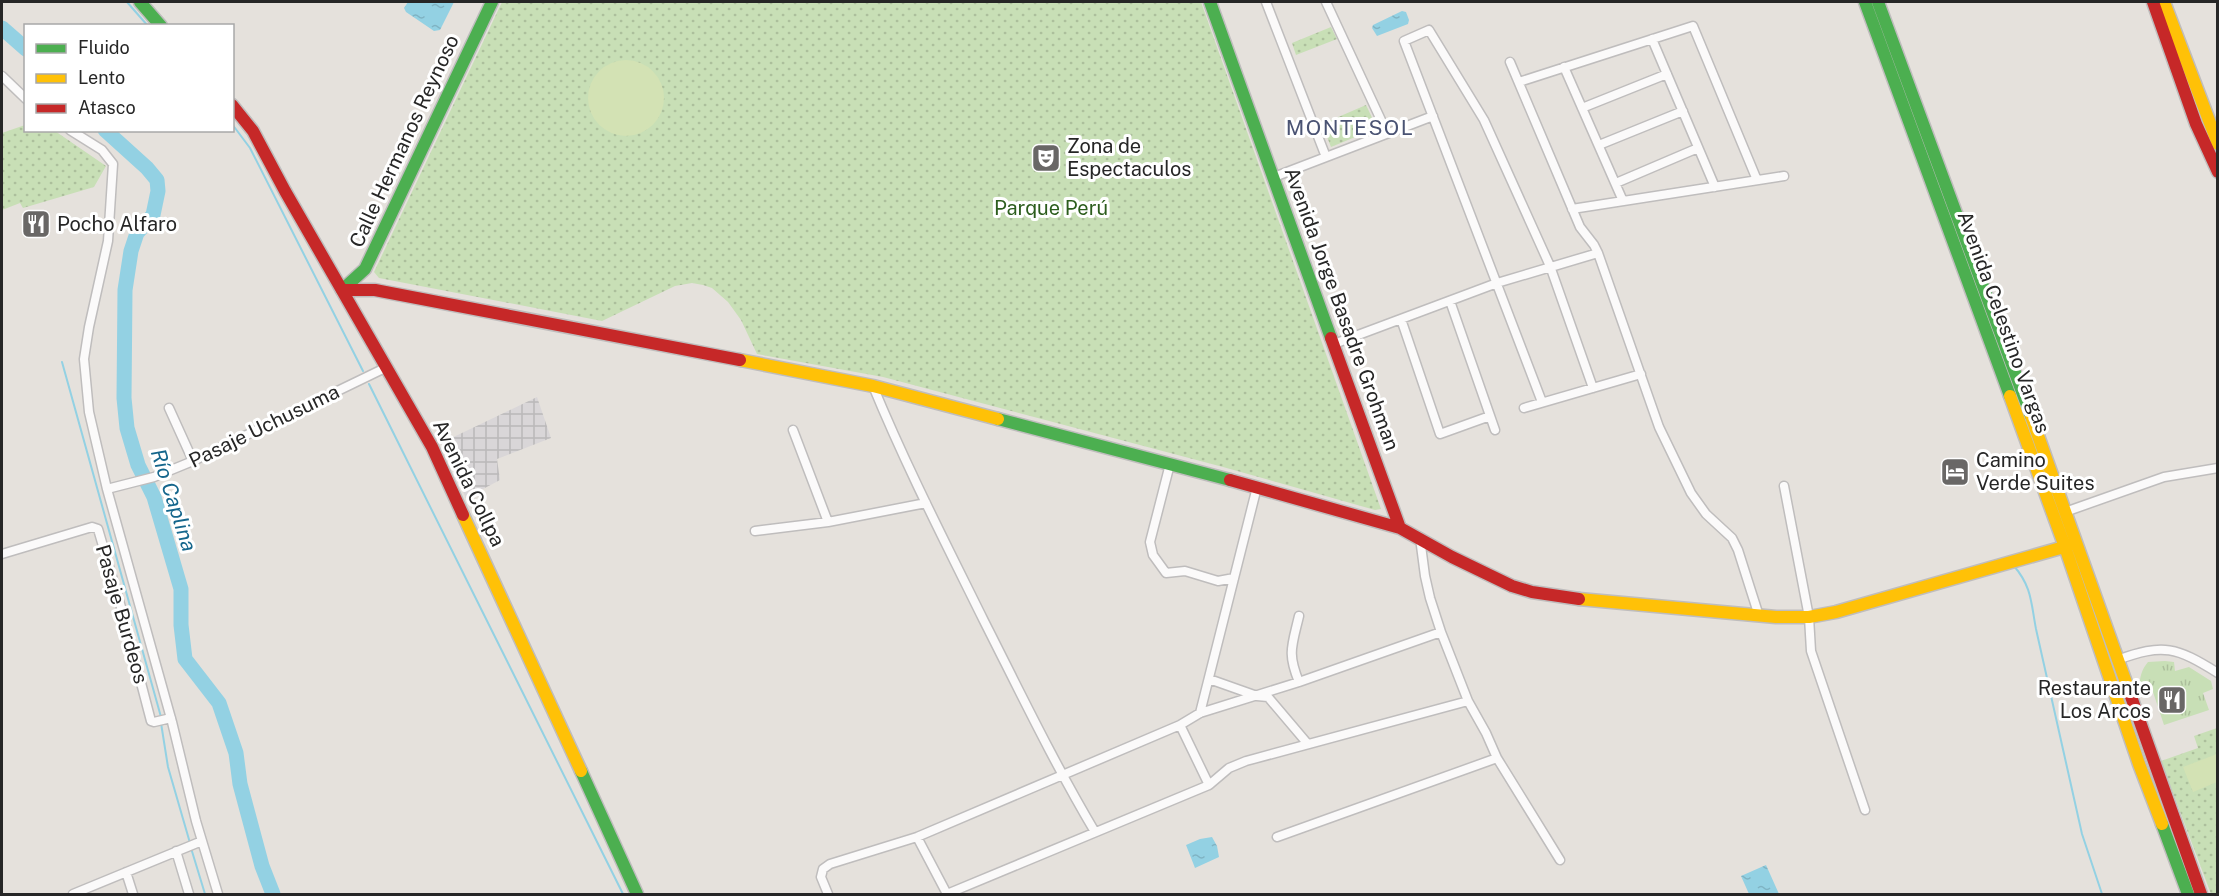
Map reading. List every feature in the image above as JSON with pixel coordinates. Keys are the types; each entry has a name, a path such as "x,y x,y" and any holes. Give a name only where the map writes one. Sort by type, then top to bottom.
{"main road":[{"path":"140,2 159,24"},
{"name":"Calle Hermanos Reynoso","path":"342,290 364,268 492,2"},
{"name":"Avenida Jorge Basadre Grohman","path":"1210,2 1400,528"},
{"name":"Avenida Celestino Vargas","path":"1865,2 1884,35 2071,545 2117,659 2201,894"},
{"name":"Avenida Celestino Vargas","path":"1878,2 1884,35"},
{"path":"2152,2 2196,124 2217,172"},
{"path":"2164,2 2217,144"},
{"name":"Avenida Collpa","path":"234,108 262,147 385,368 432,447 637,894"},
{"path":"342,290 375,290 873,386 1257,487 1400,528 1452,557 1512,586 1558,597 1759,616 1809,617 1850,609 2071,545"},
{"name":"Avenida Celestino Vargas","path":"2052,492 2066,512 2071,545 2105,665 2188,894"},
{"path":"2139,764 2152,758"}],"street":[{"path":"1266,2 1326,157"},
{"path":"1326,2 1387,133"},
{"path":"1519,82 1693,26 1757,180"},
{"path":"1542,402 1404,41 1429,30 1484,120 1550,266 1593,388"},
{"path":"1652,39 1715,187"},
{"path":"1510,62 1580,227 1594,244 1598,253 1659,428 1691,494 1706,514 1732,538 1759,616"},
{"path":"1564,67 1623,201"},
{"path":"1582,108 1667,74"},
{"path":"2,76 24,97"},
{"path":"1599,145 1683,111"},
{"path":"1274,177 1433,116"},
{"path":"73,132 102,150 114,164 108,241 84,359 89,412 164,720 181,764 194,844 218,894"},
{"path":"1616,183 1698,148"},
{"path":"1572,209 1784,176"},
{"path":"1334,344 1497,283 1598,253"},
{"path":"1450,301 1495,430"},
{"path":"1401,319 1440,434 1490,416"},
{"name":"Pasaje Uchusuma","path":"107,489 154,477 193,461 385,368"},
{"path":"1524,408 1641,374"},
{"path":"873,386 926,503 1062,776 1095,832"},
{"path":"169,408 193,461"},
{"path":"793,430 828,522"},
{"path":"1170,464 1150,542 1153,555 1166,573 1193,572 1218,581 1234,578"},
{"path":"2066,512 2164,477 2217,468"},
{"path":"1784,486 1809,617 1811,651 1865,810"},
{"path":"1200,713 1257,487"},
{"path":"754,531 828,522 926,503"},
{"name":"Pasaje Burdeos","path":"2,554 92,527 98,530 151,721 164,720"},
{"path":"1420,538 1425,576 1441,632 1468,701 1486,732 1497,758 1560,860"},
{"path":"1299,616 1290,653 1291,664 1299,682"},
{"path":"828,894 821,877 823,869 830,864 917,837 1180,725 1200,713 1299,682 1441,632"},
{"path":"2105,665 2117,659 2162,648 2191,656 2217,673"},
{"path":"1209,679 1257,696 1268,697 1307,743"},
{"path":"917,837 947,894 1209,785 1229,768 1246,761 1468,701"},
{"path":"1180,725 1209,785"},
{"path":"1277,837 1497,758"},
{"path":"75,894 194,844"},
{"path":"176,852 189,894"},
{"path":"126,872 134,894"}],"shaded area":[{"path":"537,397 551,438 497,459 500,480 466,498 441,443"}],"green space":[{"name":"Parque Perú","path":"502,2 1201,2 1381,509 1375,510 1223,467 883,377 757,354 741,320 728,302 712,288 703,285 692,283 675,286 602,321 379,278 374,272"},
{"path":"1331,27 1337,39 1296,55 1292,43"},
{"path":"626,60 641,63 653,71 661,83 664,98 661,113 653,125 641,133 626,136 611,133 599,125 591,113 588,98 591,83 599,71 611,63"},
{"path":"1366,105 1377,128 1331,147 1322,124"},
{"path":"24,125 24,132 56,132 106,166 94,187 23,208 20,203 2,210 2,133"},
{"path":"2148,662 2174,662 2175,671 2189,667 2211,681 2213,689 2203,693 2209,710 2164,725 2153,692 2146,694 2144,687 2140,687 2140,684 2141,674"},
{"path":"2217,728 2217,894 2211,894 2161,761 2198,748 2194,736"},
{"path":"2217,754 2217,782 2193,792 2183,767"}],"water":[{"path":"408,2 454,2 440,30 434,31 406,12 404,8"},
{"path":"1402,11 1406,12 1408,24 1377,36 1372,28 1373,25"},
{"path":"1212,837 1219,857 1195,868 1186,845"},
{"path":"1766,865 1779,894 1749,894 1741,876"}],"waterway":[{"path":"127,2 146,24"},
{"name":"Río Caplina","path":"2,28 24,47"},
{"path":"234,127 250,148 363,371"},
{"name":"Río Caplina","path":"107,132 147,168 157,180 158,191 153,215 137,233 131,251 125,290 124,398 127,428 138,465 154,497 181,589 181,625 185,659 219,703 236,753 240,784 262,866 273,894"},
{"path":"62,362 161,717"},
{"path":"369,384 623,894"},
{"path":"2014,566 2030,596 2082,834 2102,894"},
{"path":"161,723 168,767 190,843"},
{"path":"191,848 205,894"}],"traffic: fast":[{"path":"140,2 159,24"},
{"path":"342,290 365,269 492,2"},
{"path":"1210,2 1331,338"},
{"path":"1865,2 2010,396"},
{"path":"1878,2 2031,416"},
{"path":"998,419 1230,480"},
{"path":"581,771 637,894"},
{"path":"2162,824 2188,894"}],"traffic: slow":[{"path":"2164,2 2218,144"},
{"path":"740,360 873,386 998,419"},
{"path":"2010,396 2162,824"},
{"path":"2031,416 2128,688"},
{"path":"463,515 581,771"},
{"path":"1579,599 1776,617 1809,617 1836,612 2071,545"}],"traffic: jam":[{"path":"2153,2 2196,124 2218,172"},
{"path":"234,107 253,131 432,447 463,515"},
{"path":"342,290 375,290 740,360"},
{"path":"1331,338 1400,528"},
{"path":"1230,480 1400,528 1452,557 1512,586 1532,592 1579,599"},
{"path":"2128,688 2201,894"}],"place":[{"name":"Zona de Espectaculos","path":"1046,158"},
{"name":"Pocho Alfaro","path":"36,224"},
{"name":"Camino Verde Suites","path":"1955,472"},
{"name":"Restaurante Los Arcos","path":"2172,700"}],"district":[{"name":"MONTESOL","path":"1350,127"}]}
